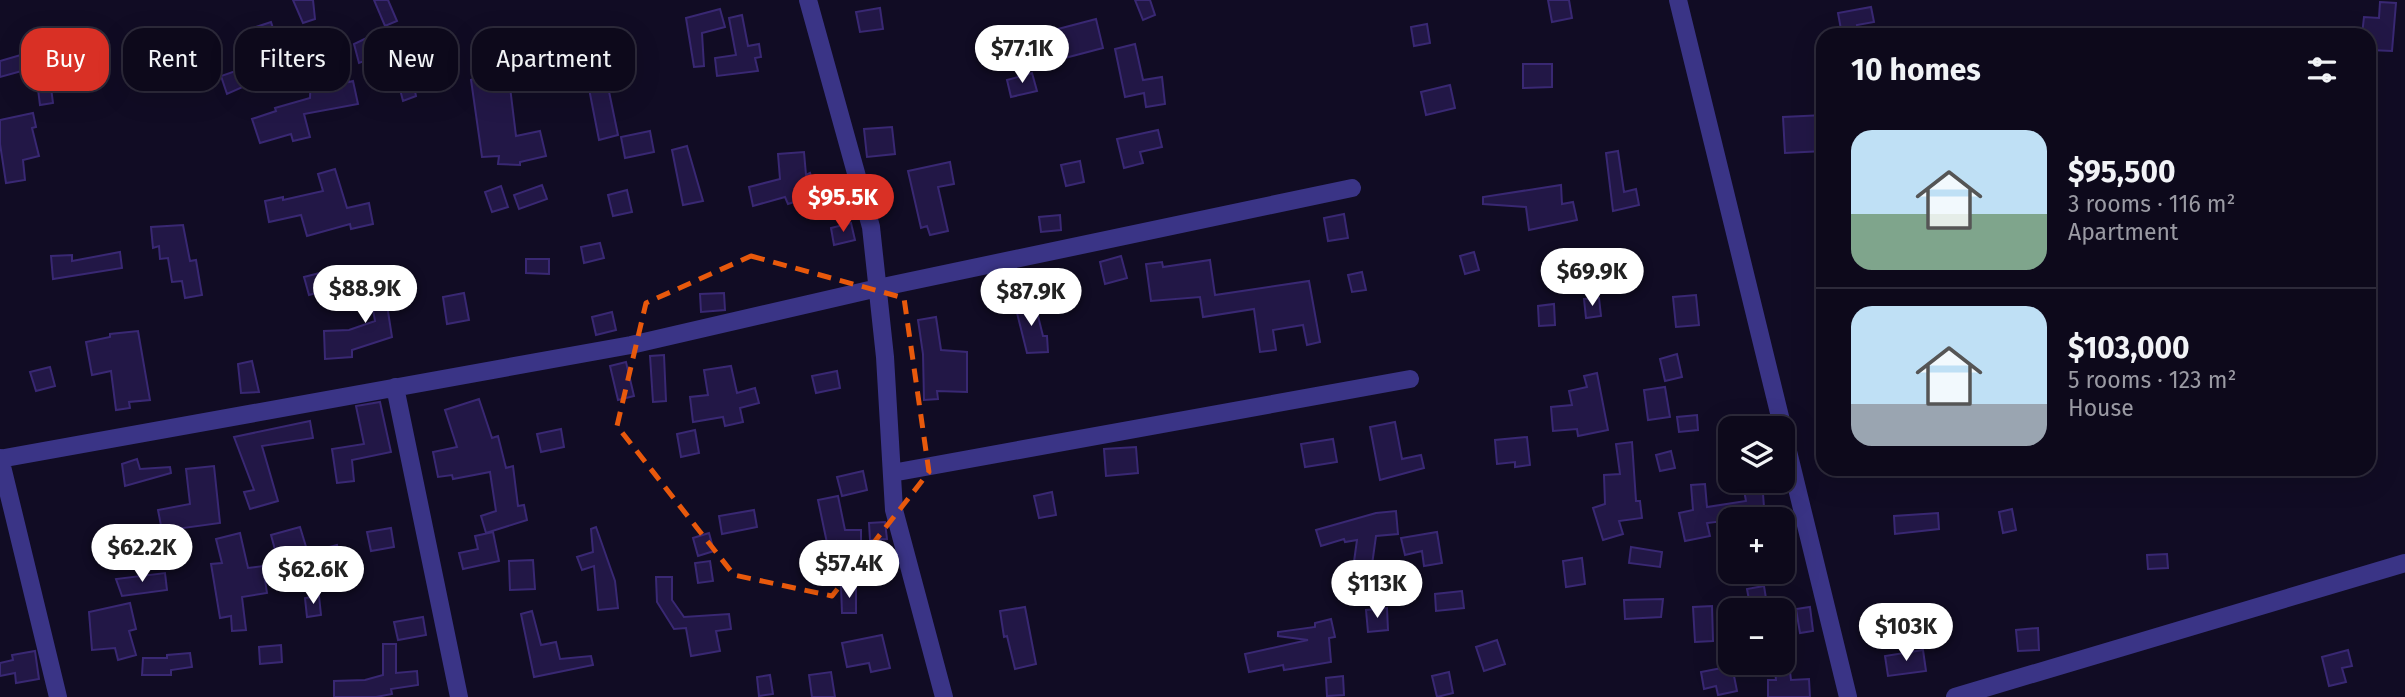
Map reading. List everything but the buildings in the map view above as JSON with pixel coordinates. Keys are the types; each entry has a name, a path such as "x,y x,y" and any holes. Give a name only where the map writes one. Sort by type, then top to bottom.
{"street":[{"path":"808,0 871,227 894,510 944,697"},
{"path":"1678,0 1780,416"},
{"path":"58,697 0,459 631,345 878,288 1352,188"},
{"path":"892,473 1410,379"},
{"path":"394,387 459,697"},
{"path":"1795,479 1848,697"},
{"path":"1955,697 2405,563"}],"highlighted area":[{"path":"751,256 904,298 929,472 832,596 734,575 617,426 646,303"}]}
